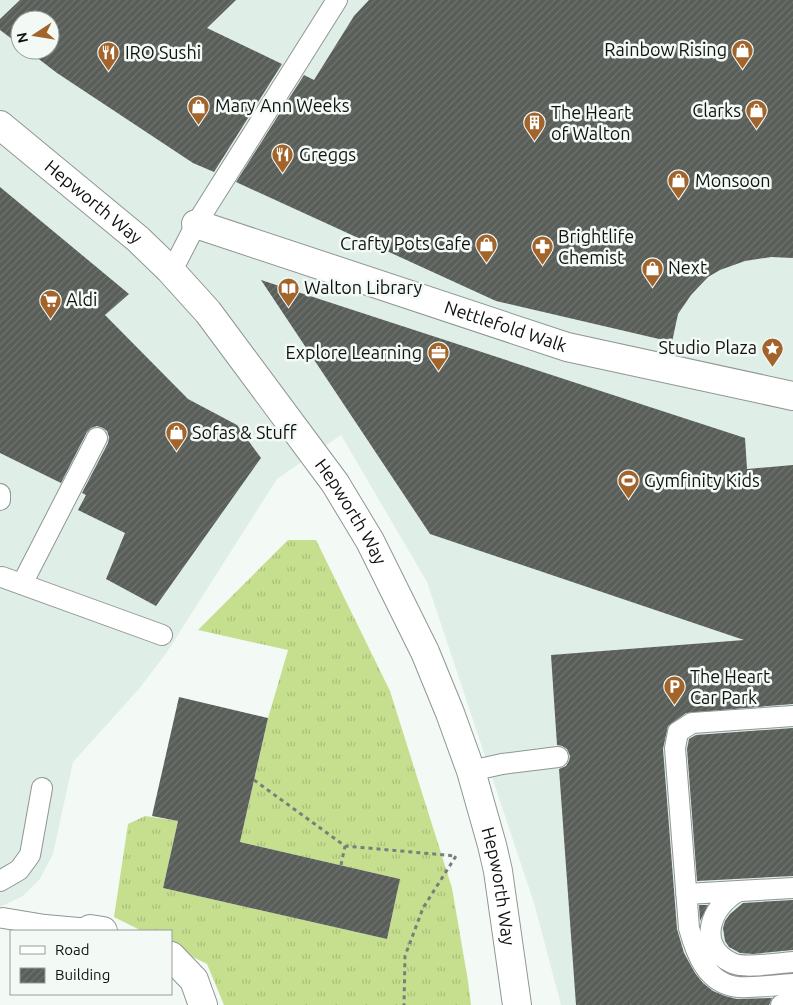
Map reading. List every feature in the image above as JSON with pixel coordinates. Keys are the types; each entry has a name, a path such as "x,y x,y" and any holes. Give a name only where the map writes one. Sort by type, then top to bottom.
{"main road":[{"name":"Hepworth Way","path":"0,125 138,239 170,270 208,312 335,483 370,541 425,652 471,771 498,871 517,1005"},
{"name":"Nettlefold Walk","path":"196,224 567,347 793,396"},
{"path":"172,957 194,980 203,1005"}],"lane":[{"path":"170,270 178,259 196,224 337,0"},
{"path":"22,584 97,438"},
{"path":"0,494 0,500"},
{"path":"2,577 162,635"},
{"path":"793,716 692,723 678,732 675,748 688,928 703,966 718,980 737,987 793,984"},
{"path":"471,771 502,764 558,757"},
{"path":"0,881 19,870 30,855 42,788"},
{"path":"686,894 793,888"},
{"path":"739,891 727,897 718,908 712,920 710,932 713,946 733,964 793,962"},
{"path":"3,918 45,925 96,930"},
{"path":"781,1005 793,1002"}],"path":[{"path":"254,780 345,846 456,856 423,908 405,956 404,1005"},
{"path":"341,865 345,846"}],"shaded area":[{"path":"0,0 793,0 793,1005 561,1005 534,903 427,582 341,435 277,479 167,652 139,689 73,762 53,854 40,879 23,896 0,907"}],"green space":[{"path":"288,540 316,540 390,691 452,888 471,1005 224,1005 207,964 172,946 172,930 140,930 114,917 128,824 145,816 178,821 163,888 387,939 400,879 240,842 268,718 288,650 198,630"}],"building":[{"path":"20,0 236,0 207,28 282,64 214,172 193,163 40,60 60,60 60,10 10,10 10,38 0,30 0,19"},
{"name":"The Heart of Walton","path":"369,0 793,0 793,258 771,257 745,261 720,270 708,277 691,295 678,314 672,342 496,301 236,182 304,75 314,80 354,16"},
{"path":"0,187 129,294 105,315 188,399 237,425 261,458 156,606 106,579 125,533 78,510 86,495 82,493 108,443 107,431 97,426 87,432 61,483 0,453"},
{"path":"261,280 745,438 747,469 793,465 793,704 686,713 668,726 663,749 677,929 684,953 695,973 713,991 737,999 772,998 769,1005 576,1005 559,769 566,766 570,756 567,749 557,745 551,655 744,640 430,534"},
{"path":"179,697 268,718 240,842 400,879 387,939 163,888 178,821 152,816"},
{"path":"793,728 793,876 697,881 687,749 689,739 696,735"},
{"path":"793,900 793,950 753,954 740,953 729,947 725,941 723,928 725,921 743,903"},
{"path":"699,905 708,905 700,921"}],"place":[{"name":"Rainbow Rising","path":"743,69"},
{"name":"IRO Sushi","path":"109,72"},
{"name":"Mary Ann Weeks","path":"199,125"},
{"name":"Clarks","path":"757,130"},
{"name":"The Heart of Walton","path":"535,142"},
{"name":"Greggs","path":"283,174"},
{"name":"Monsoon","path":"679,200"},
{"name":"Crafty Pots Cafe","path":"487,263"},
{"name":"Brightlife Chemist","path":"542,266"},
{"name":"Next","path":"652,287"},
{"name":"Walton Library","path":"288,307"},
{"name":"Aldi","path":"50,319"},
{"name":"Studio Plaza","path":"773,367"},
{"name":"Explore Learning","path":"438,372"},
{"name":"Sofas & Stuff","path":"176,452"},
{"name":"Gymfinity Kids","path":"628,500"},
{"name":"The Heart Car Park","path":"674,706"}]}
